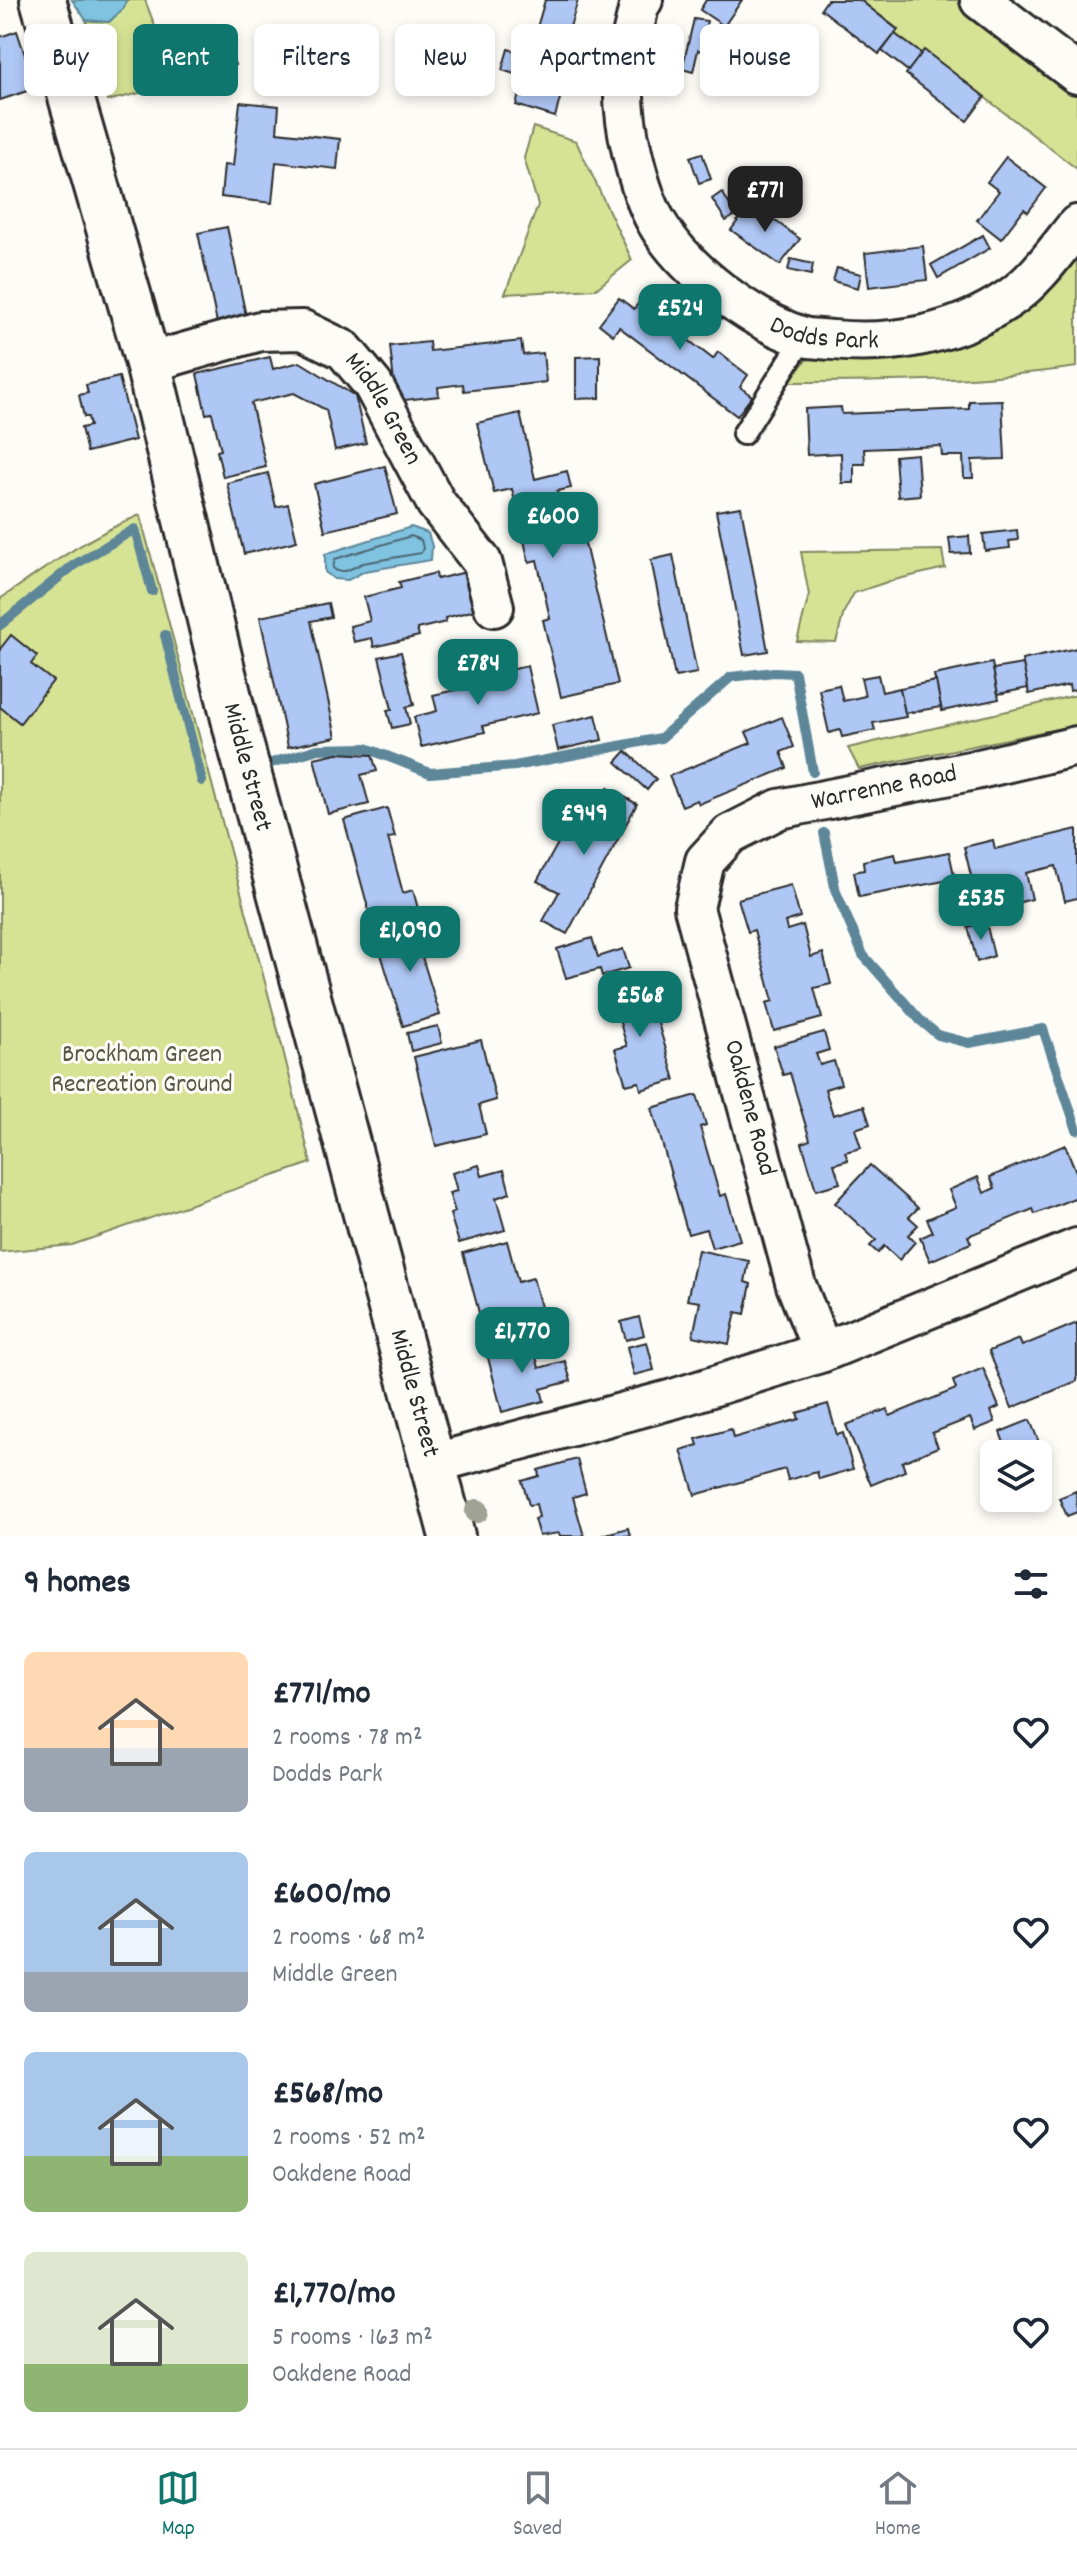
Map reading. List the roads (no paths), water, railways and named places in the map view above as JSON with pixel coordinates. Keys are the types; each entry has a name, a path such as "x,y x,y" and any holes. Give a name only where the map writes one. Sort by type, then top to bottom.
{"street":[{"name":"Middle Street","path":"43,0 148,363 237,731 452,1536"},
{"name":"Dodds Park","path":"643,0 639,6 623,83 630,152 657,223 691,267 740,307 804,337 858,343 921,337 966,321 1008,300 1038,273 1077,225"},
{"path":"980,0 1077,74"},
{"name":"Middle Green","path":"148,363 260,331 303,330 344,350 373,385 436,503 482,562 494,607"},
{"name":"Warrenne Road","path":"705,861 730,834 779,809 1077,746"},
{"name":"Oakdene Road","path":"705,861 694,908 796,1285 823,1352"},
{"path":"431,1464 673,1399 823,1352 1077,1248"}],"lane":[{"path":"743,434 804,337"}],"water":[{"path":"72,0 126,0 124,8 109,22 86,20"},
{"path":"411,527 428,533 432,546 431,560 365,571 348,580 334,579 325,572 325,554"}],"waterway":[{"path":"0,625 74,565 135,529 152,591"},
{"path":"165,635 202,781"},
{"path":"268,764 318,749 366,748 430,773 515,766 661,738 731,677 774,672 795,673 813,772"},
{"path":"824,833 836,892 863,955 920,1020 938,1035 969,1043 1043,1029 1077,1130"}],"park label":[{"name":"Brockham Green Recreation Ground","path":"142,1070"}]}
